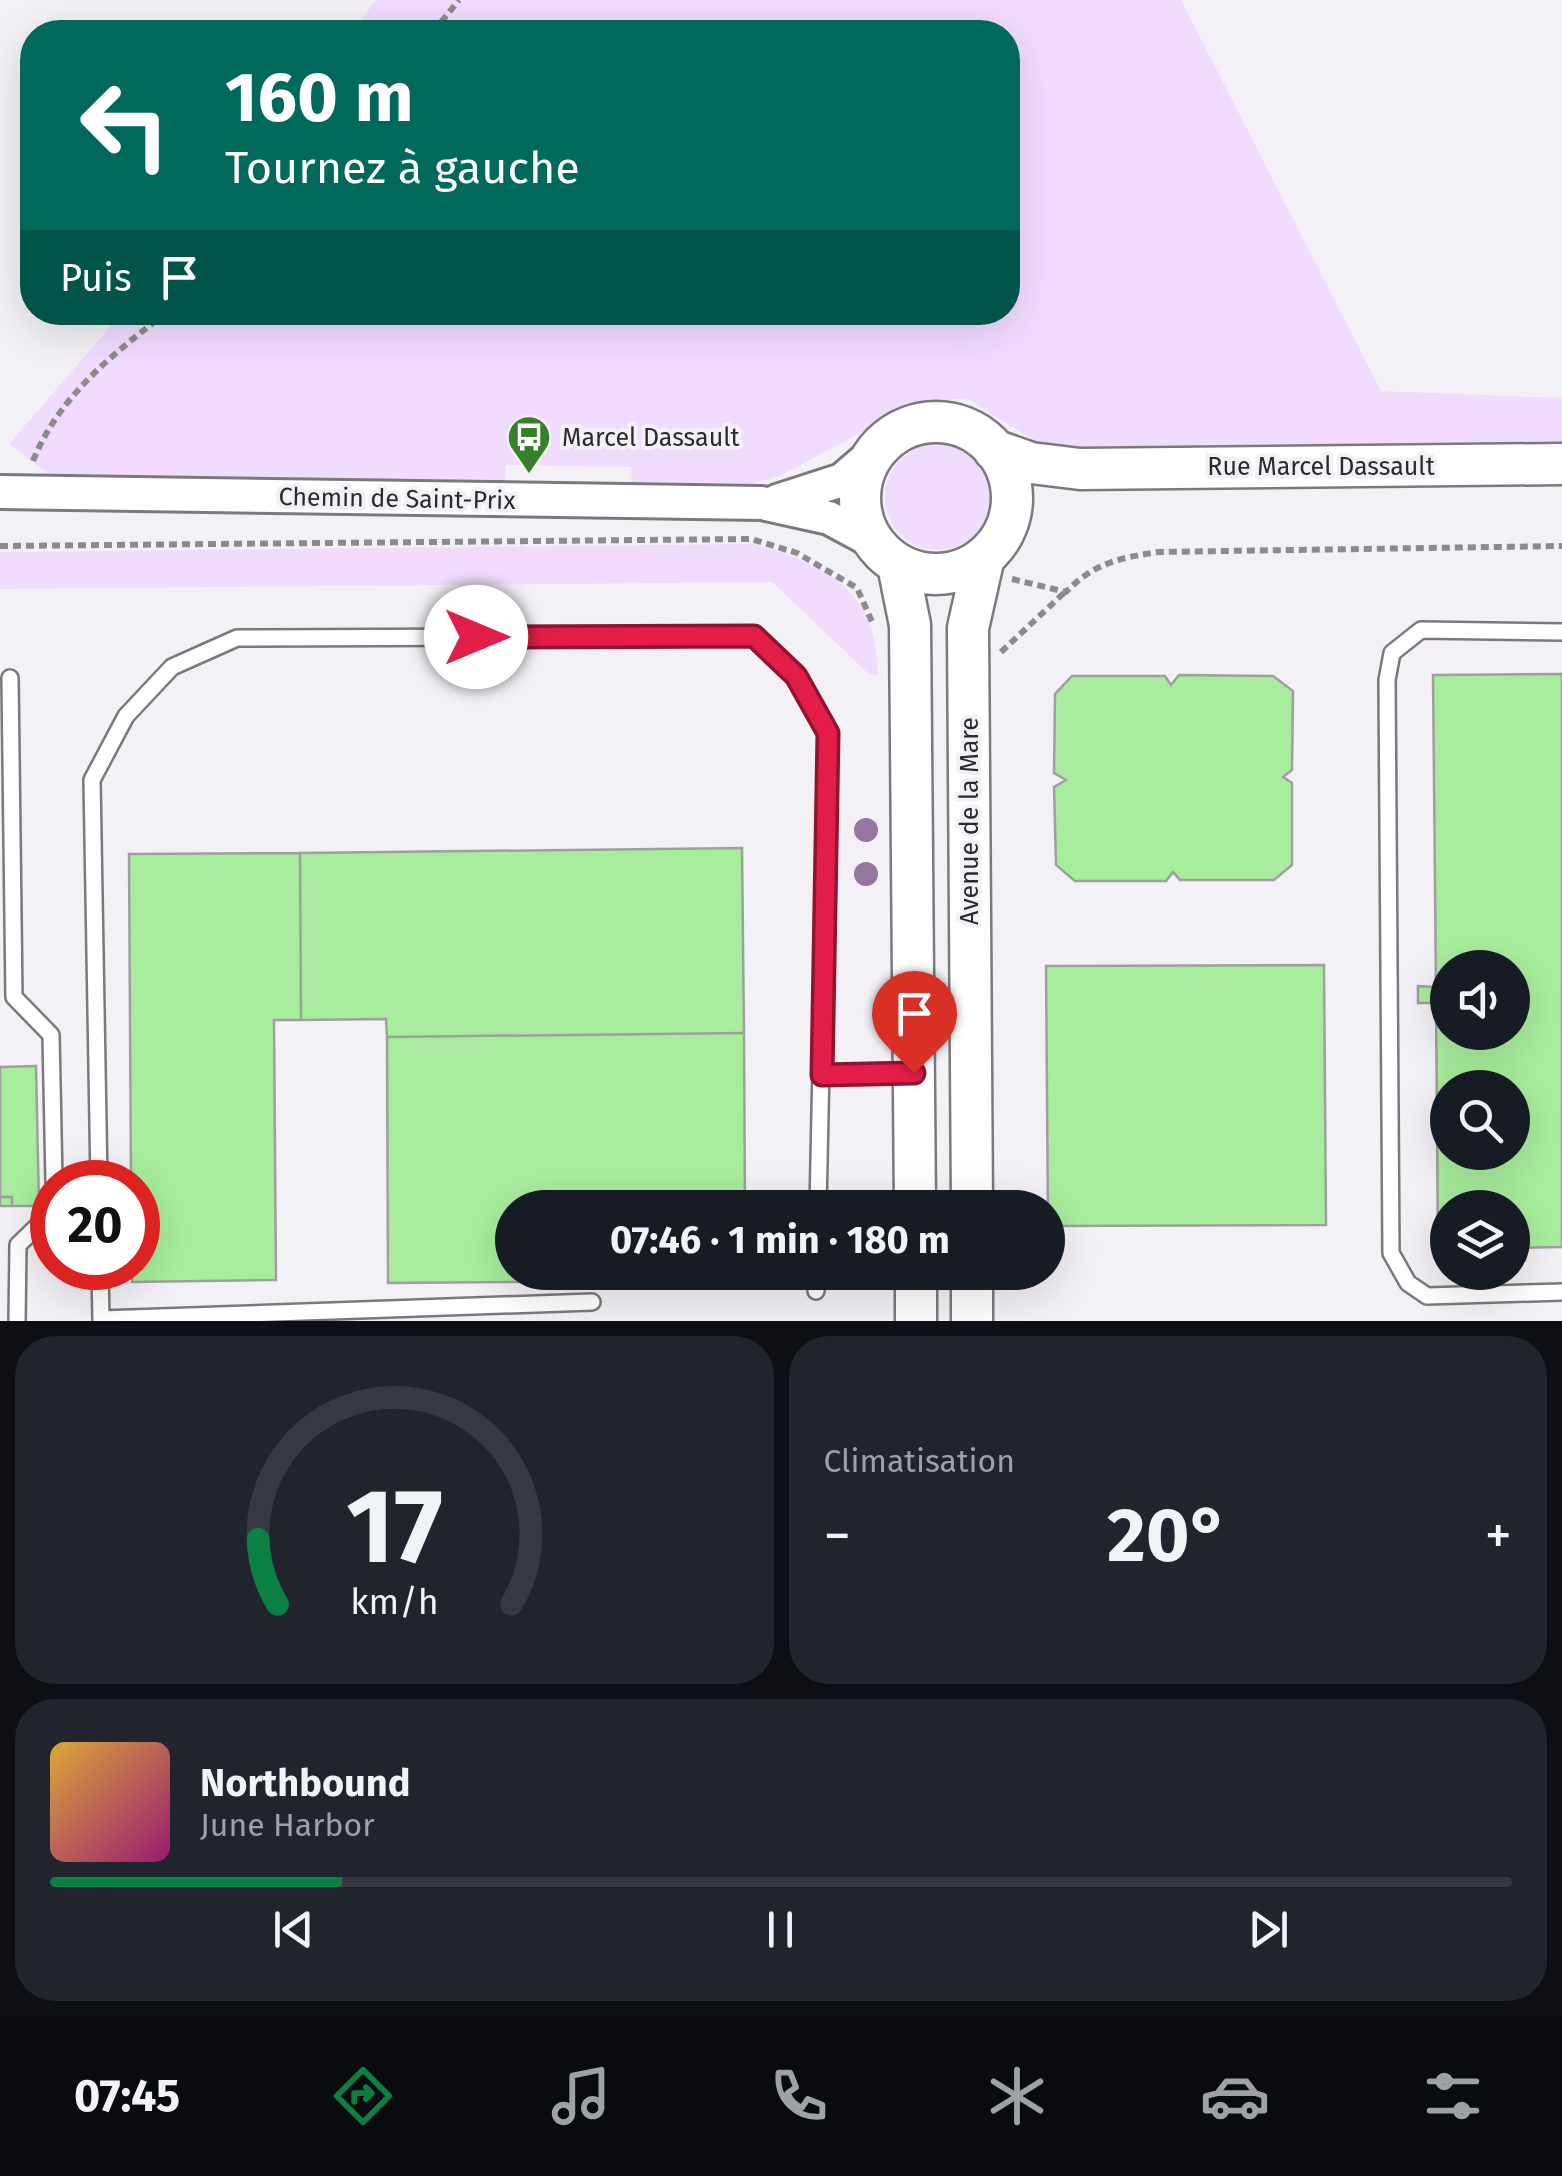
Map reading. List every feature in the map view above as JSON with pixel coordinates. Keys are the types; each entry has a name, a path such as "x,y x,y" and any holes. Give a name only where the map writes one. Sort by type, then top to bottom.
{"street":[{"path":"885,553 942,574 994,567 1008,522 1010,480 994,450 972,431 928,423 900,432 878,450 860,491 863,520 885,553 910,625 915,1190"},
{"name":"Chemin de Saint-Prix","path":"16,492 762,503 808,495 842,480 878,450"},
{"name":"Rue Marcel Dassault","path":"994,450 1030,464 1080,470 1562,464"},
{"name":"Rue Marcel Dassault","path":"1008,522 1052,482 1080,470"},
{"name":"Chemin de Saint-Prix","path":"762,503 829,518 885,553"},
{"name":"Avenue de la Mare","path":"972,1190 968,628 994,567"},
{"path":"916,1290 916,1321"},
{"path":"972,1290 972,1321"}],"lane":[{"path":"1562,632 1422,630 1392,653 1387,680 1391,1253 1408,1283 1427,1296 1562,1292"},
{"path":"98,1160 92,780 126,716 172,667 237,638 754,636 796,676 828,733 819,1190"},
{"path":"10,678 14,996 51,1035 54,1160"},
{"path":"822,1075 914,1073"},
{"path":"17,1321 18,1244 30,1233"},
{"path":"100,1290 101,1320 592,1302"}],"path":[{"path":"443,20 459,0"},
{"path":"16,492 65,406 98,366 150,325"},
{"path":"0,546 751,539 797,554 857,588 871,624 889,624"},
{"path":"990,644 993,654 1004,652 1088,569 1109,560 1158,552 1562,546"},
{"path":"994,567 1066,592"}],"shaded area":[{"path":"376,0 1181,0 1381,391 1562,398 1562,444 1085,453 1044,447 966,398 916,403 780,476 752,483 632,482 631,467 506,465 505,481 50,475 9,444 112,325 1020,325 1020,20 361,20"},
{"path":"938,444 958,448 976,459 987,477 991,497 987,517 976,535 958,546 938,550 918,546 900,535 889,517 885,497 889,477 900,459 918,448"},
{"path":"753,544 804,562 843,586 869,622 878,675 870,675 772,582 0,589 0,552"}],"building":[{"path":"1562,674 1562,1247 1530,1248 1530,1190 1438,1190 1437,1170 1530,1170 1530,1070 1437,1070 1436,1050 1530,1050 1530,950 1436,950 1433,675"},
{"path":"1179,675 1273,676 1293,691 1292,770 1283,777 1292,783 1292,865 1274,880 1180,880 1173,872 1166,881 1075,881 1056,865 1054,787 1066,780 1054,773 1055,694 1072,676 1165,676 1171,685"},
{"path":"742,848 744,1033 387,1037 386,1019 301,1020 300,853"},
{"path":"300,853 301,1020 274,1020 276,1280 160,1282 160,1160 131,1160 129,854"},
{"path":"1324,965 1326,1225 1065,1226 1065,1190 1048,1190 1046,966"},
{"path":"1418,986 1430,987 1430,1003 1418,1003"},
{"path":"744,1033 745,1190 495,1190 495,1282 388,1283 387,1037"},
{"path":"36,1066 38,1160 30,1160 30,1206 12,1206 12,1197 0,1197 0,1067"},
{"path":"0,1197 12,1197 12,1206 0,1206"}],"place":[{"name":"Marcel Dassault","path":"529,475"}],"route":[{"path":"476,637 754,636 796,676 828,733 822,1075 914,1073"}]}
